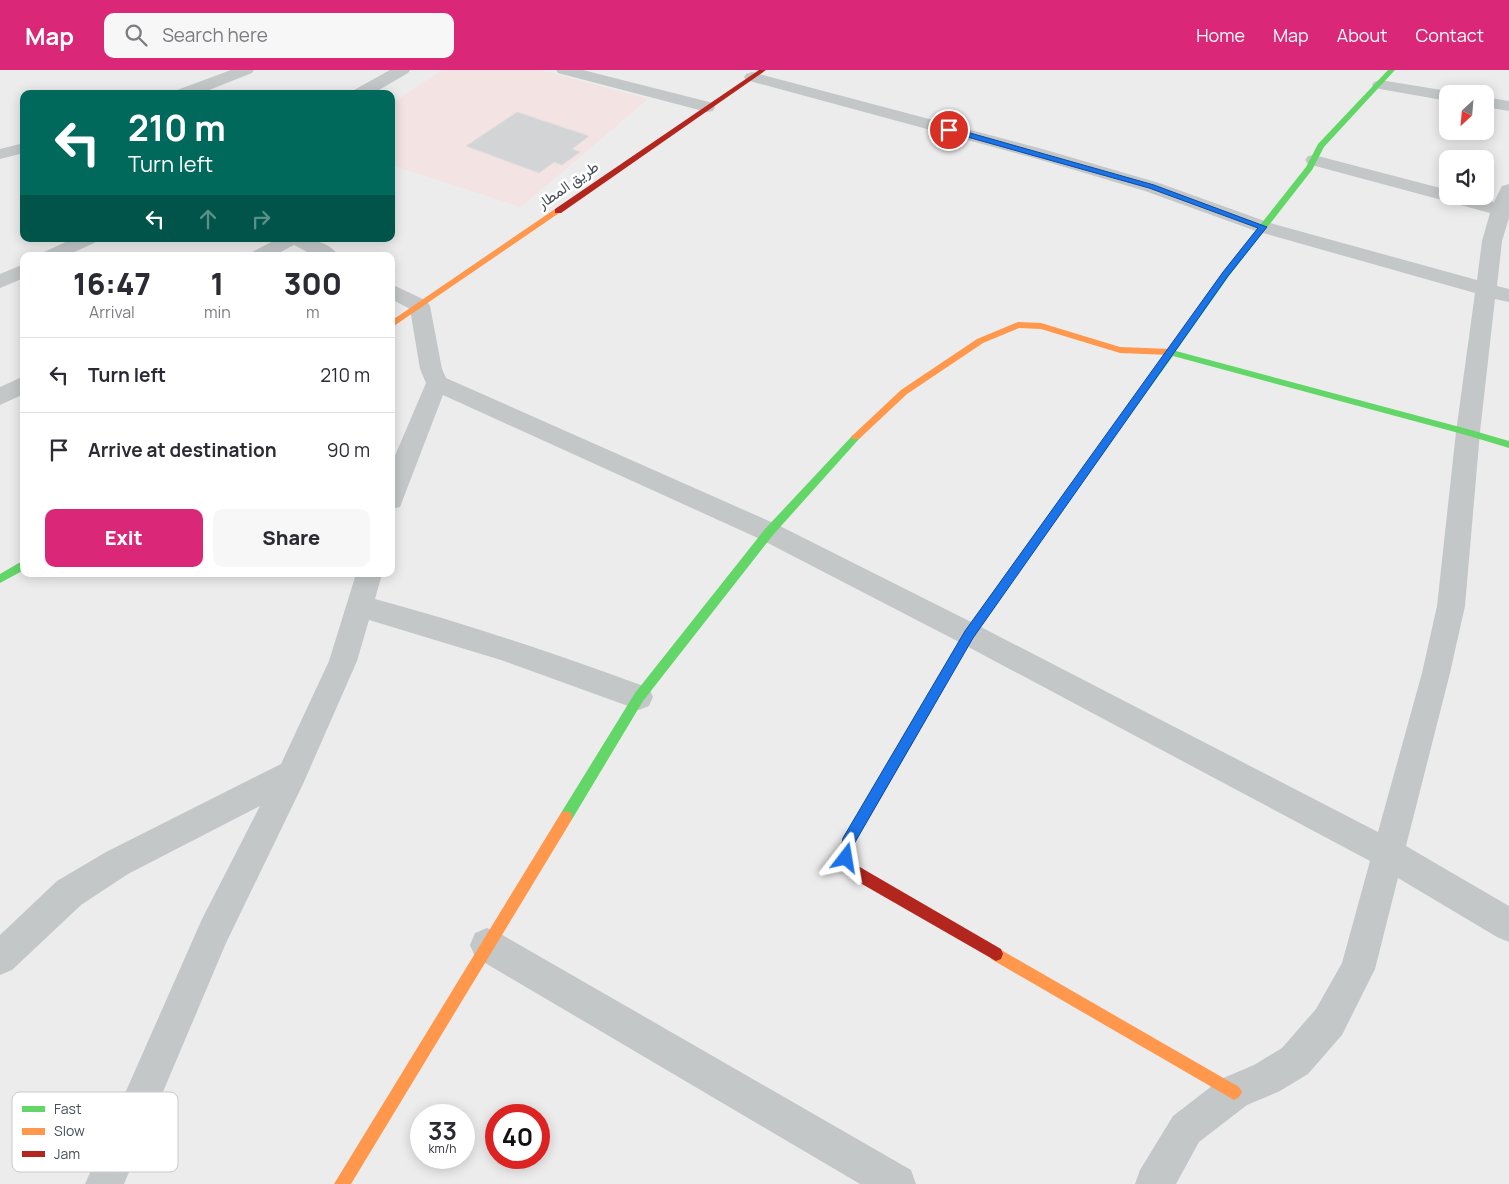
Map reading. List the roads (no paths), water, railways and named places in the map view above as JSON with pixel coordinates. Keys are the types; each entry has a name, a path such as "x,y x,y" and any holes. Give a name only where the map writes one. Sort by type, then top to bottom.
{"street":[{"path":"194,90 246,70"},
{"path":"367,90 402,70"},
{"path":"564,70 708,107"},
{"path":"1234,1092 853,871 846,858 848,843 969,634 1226,274 1314,160 1321,146 1392,70"},
{"path":"758,73 1096,170 1152,187 1263,227 1497,294"},
{"name":"طريق المطار","path":"395,322 758,73"},
{"path":"1380,85 1439,95"},
{"path":"1494,104 1509,106"},
{"path":"0,154 20,149"},
{"path":"1314,160 1439,194"},
{"path":"1154,1184 1186,1129 1234,1092 1267,1078 1295,1061 1329,1022 1358,969 1436,673 1451,606 1468,432 1497,294 1492,241 1506,204"},
{"path":"59,252 81,242"},
{"path":"266,252 285,242"},
{"path":"303,242 321,252"},
{"path":"0,282 20,272"},
{"path":"395,292 420,306 431,369 437,383 769,532 969,634 1389,854 1509,925"},
{"path":"342,1184 639,697 769,532 861,431 904,392 988,338 1018,325 1041,326 1120,350 1172,352 1468,432 1509,445"},
{"path":"395,487 437,383"},
{"path":"0,397 20,386"},
{"path":"0,579 20,566"},
{"path":"144,1092 214,932 292,774 343,660 368,577"},
{"path":"360,606 427,624 536,659 639,697"},
{"path":"0,958 69,893 117,863 292,774"},
{"path":"487,945 897,1184"},
{"path":"104,1184 109,1172"}]}
